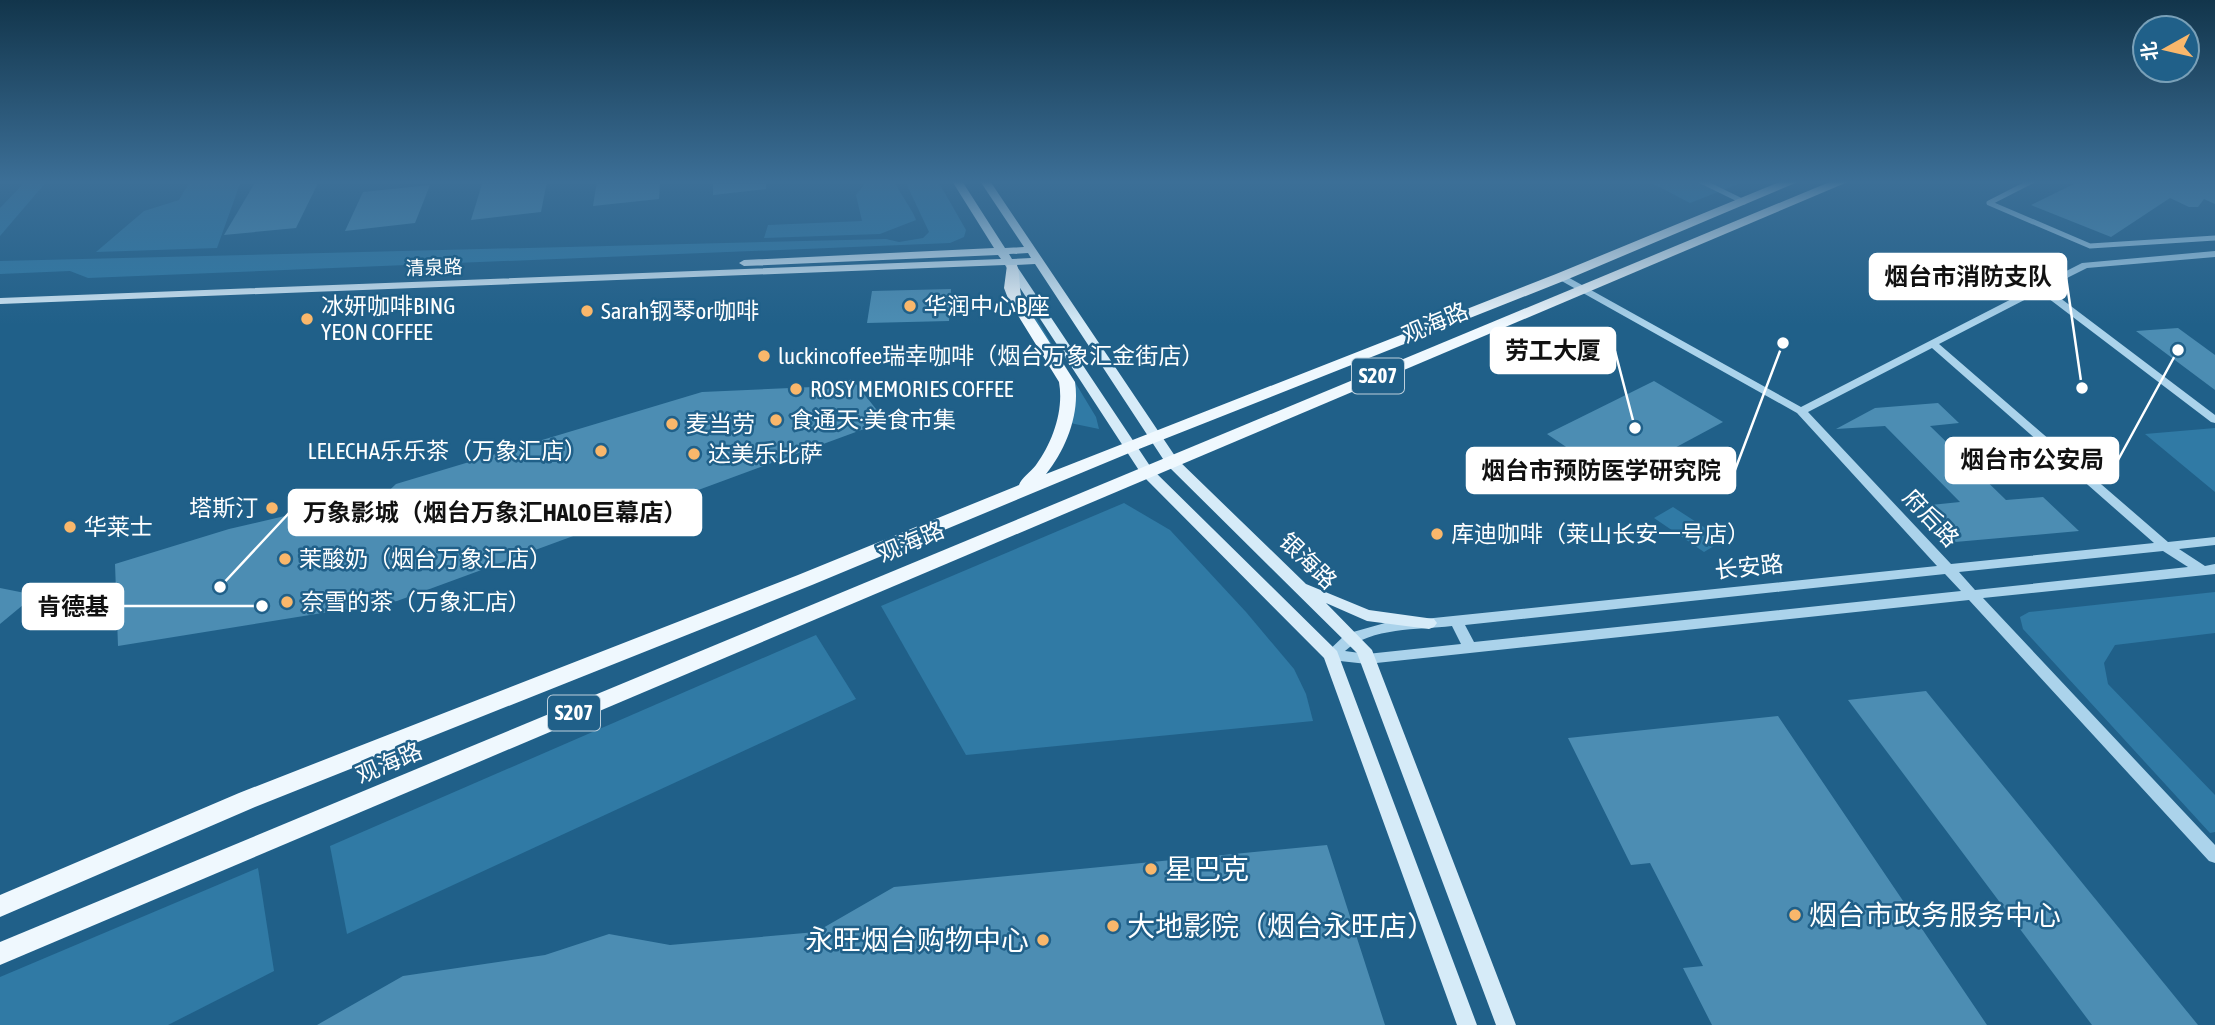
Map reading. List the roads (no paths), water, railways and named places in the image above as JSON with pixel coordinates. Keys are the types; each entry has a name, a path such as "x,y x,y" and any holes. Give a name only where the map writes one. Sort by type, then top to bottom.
{"main road":[{"path":"987,229 1128,447 1147,472 1331,655 1467,1025"},
{"name":"银海路","path":"1016,229 1172,462 1364,650 1506,1025"},
{"name":"观海路","path":"2,905 260,795 1679,229"},
{"name":"观海路","path":"0,954 1730,229"},
{"name":"清泉路","path":"0,303 1007,261 1033,255"},
{"path":"1003,500 1033,480 1046,467 1053,454 1070,396 1067,382 1016,301 1007,261"},
{"name":"清泉路","path":"0,292 1007,261"},
{"path":"1297,585 1367,615 1429,623"}],"street":[{"path":"2051,229 2090,246 2215,238"},
{"path":"1801,411 2085,265 2215,254"},
{"name":"府后路","path":"1561,277 1801,411 2215,856"},
{"path":"2042,289 2215,420"},
{"path":"1932,343 2165,546 2209,570"},
{"name":"长安路","path":"1331,655 1351,638 1385,628 2215,541"},
{"path":"1331,655 1367,659 2209,570"},
{"path":"1456,620 1470,648"}],"place":[{"name":"华润中心B座","path":"910,306"},
{"name":"Sarah钢琴or咖啡","path":"587,311"},
{"name":"冰妍咖啡BING YEON COFFEE","path":"307,319"},
{"name":"烟台市预防医学研究院","path":"1783,343"},
{"name":"烟台市公安局","path":"2178,350"},
{"name":"luckincoffee瑞幸咖啡（烟台万象汇金街店）","path":"764,356"},
{"name":"烟台市消防支队","path":"2082,388"},
{"name":"ROSY MEMORIES COFFEE","path":"796,389"},
{"name":"食通天·美食市集","path":"776,420"},
{"name":"麦当劳","path":"672,424"},
{"name":"劳工大厦","path":"1635,428"},
{"name":"LELECHA乐乐茶（万象汇店）","path":"601,451"},
{"name":"达美乐比萨","path":"694,454"},
{"name":"塔斯汀","path":"272,508"},
{"name":"华莱士","path":"70,527"},
{"name":"库迪咖啡（莱山长安一号店）","path":"1437,534"},
{"name":"茉酸奶（烟台万象汇店）","path":"285,559"},
{"name":"万象影城（烟台万象汇HALO巨幕店）","path":"220,587"},
{"name":"奈雪的茶（万象汇店）","path":"287,602"},
{"name":"肯德基","path":"262,606"},
{"name":"星巴克","path":"1151,869"},
{"name":"烟台市政务服务中心","path":"1795,915"},
{"name":"大地影院（烟台永旺店）","path":"1113,926"},
{"name":"永旺烟台购物中心","path":"1043,940"}]}
